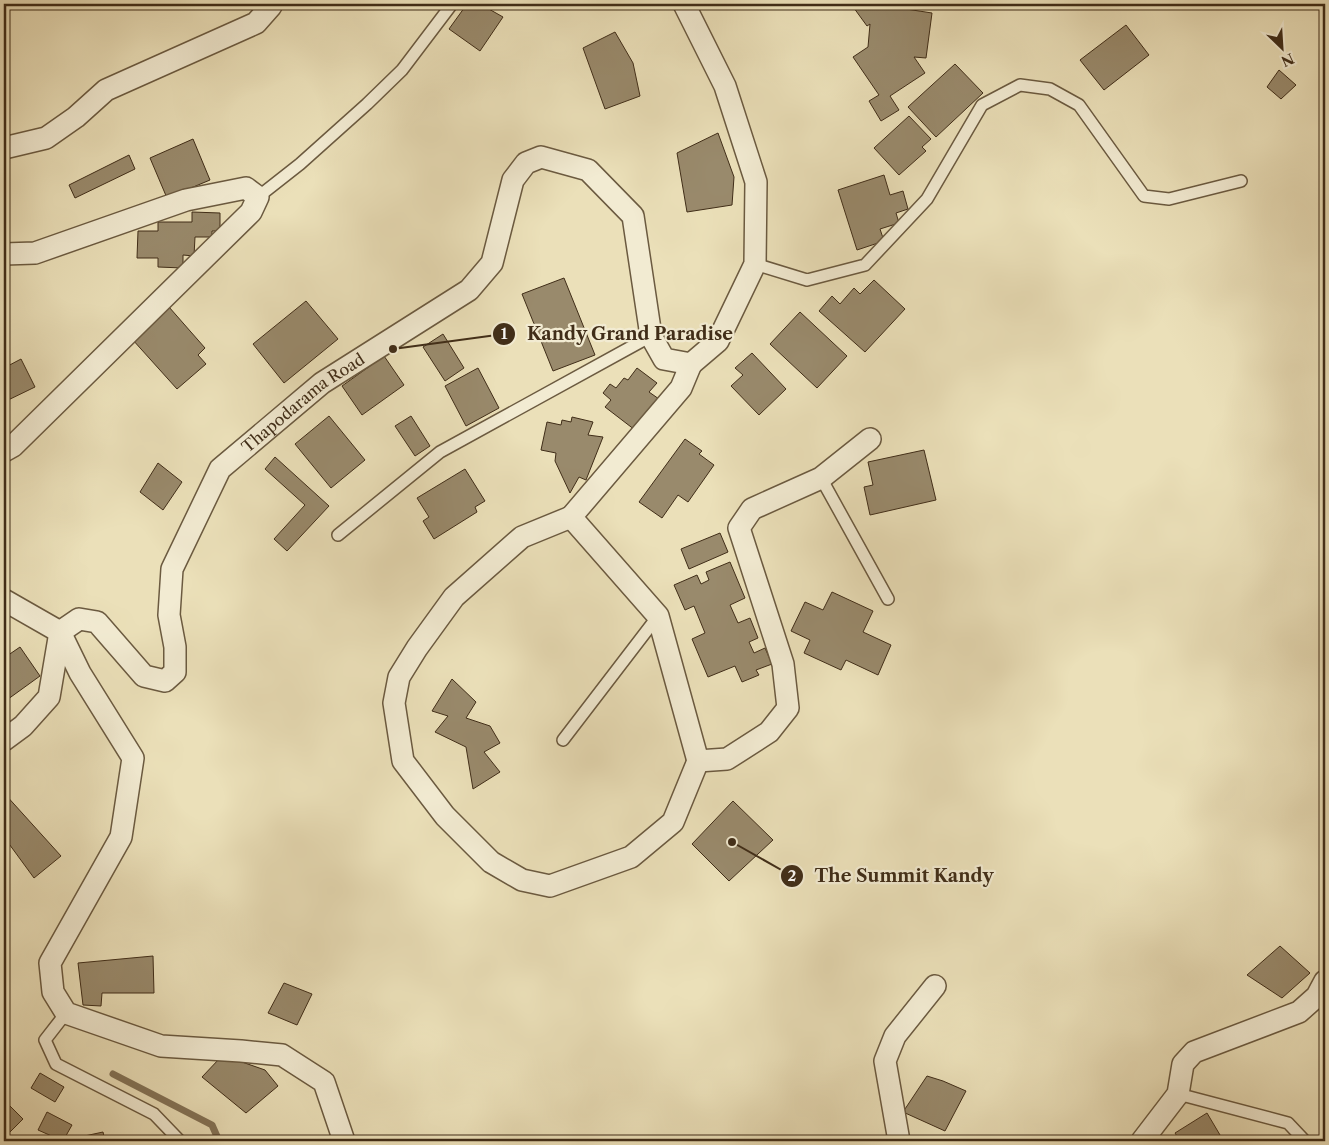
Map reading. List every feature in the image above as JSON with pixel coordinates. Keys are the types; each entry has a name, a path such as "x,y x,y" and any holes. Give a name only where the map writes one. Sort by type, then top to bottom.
{"street":[{"path":"4,148 46,138 76,117 106,90 256,23 271,4"},
{"path":"572,517 658,616 698,761 673,822 631,857 550,886 522,880 491,862 445,816 402,761 394,703 399,677 417,648 454,597 522,537 572,517 681,388 690,364 718,341 756,264 756,182 725,86 684,4"},
{"name":"Thapodarama Road","path":"60,632 79,619 97,622 144,676 166,681 174,672 175,648 169,615 172,570 220,469 322,383 469,290 492,263 513,180 526,163 541,157 588,170 633,216 651,336 664,359 690,364"},
{"path":"4,254 35,253 186,200 246,188 258,197 251,212 13,446 4,451"},
{"path":"698,761 727,759 769,732 788,708 783,664 739,528 752,509 821,478 870,440"},
{"path":"4,600 60,632 80,673 133,758 121,837 50,963 54,992 66,1013 161,1046 282,1055 324,1082 344,1141"},
{"path":"4,740 23,726 49,697 60,632"},
{"path":"1142,1141 1178,1094 1183,1064 1194,1052 1300,1012 1317,996 1325,981"},
{"path":"898,1141 885,1061 895,1036 935,986"}],"lane":[{"path":"258,197 300,164 402,70 452,4"},
{"path":"756,264 807,280 865,265 927,199 982,105 1020,85 1050,89 1079,105 1144,196 1169,199 1241,181"},
{"path":"338,535 440,452 651,336"},
{"path":"821,478 888,599"},
{"path":"563,740 658,616"},
{"path":"66,1013 45,1040 56,1064 154,1114 180,1141"},
{"path":"1178,1094 1288,1123 1305,1141"}],"building":[{"path":"467,4 480,4 503,17 480,51 449,29"},
{"path":"851,4 898,4 893,7 932,13 926,58 914,57 925,73 890,96 899,110 881,121 869,101 879,95 853,57 868,47 870,24 867,26"},
{"path":"1126,25 1149,55 1104,90 1080,60"},
{"path":"615,32 633,63 640,96 605,109 583,48"},
{"path":"955,64 983,93 936,137 908,107"},
{"path":"1279,70 1296,85 1281,99 1267,87"},
{"path":"909,116 931,139 922,147 926,151 899,175 874,148"},
{"path":"718,133 734,177 732,205 687,212 677,153"},
{"path":"193,139 210,180 167,198 150,158"},
{"path":"129,155 135,169 75,198 69,185"},
{"path":"884,175 890,195 903,191 908,209 896,213 899,223 880,229 884,241 857,250 838,190"},
{"path":"192,212 220,213 220,231 212,231 212,237 195,237 194,256 183,255 183,268 158,267 158,258 137,258 138,231 158,231 158,222 192,222"},
{"path":"564,278 595,355 553,371 522,294"},
{"path":"874,280 905,309 865,352 819,311 832,296 840,304 854,288 860,294"},
{"path":"306,301 338,339 284,383 253,344"},
{"path":"169,307 205,348 198,355 206,364 177,389 132,339"},
{"path":"800,312 847,356 817,388 770,344"},
{"path":"443,334 464,368 445,381 423,347"},
{"path":"752,353 786,389 759,415 731,386 743,375 735,368"},
{"path":"384,356 404,385 362,415 342,386"},
{"path":"21,359 35,387 4,402 4,368"},
{"path":"478,368 499,408 466,426 445,386"},
{"path":"637,368 657,383 649,392 659,399 635,430 605,407 611,400 603,393 610,384 616,388 624,378 628,380"},
{"path":"329,416 365,460 331,488 295,444"},
{"path":"411,416 430,446 415,456 395,426"},
{"path":"572,417 593,422 588,435 603,437 586,480 579,477 570,493 555,461 556,453 541,450 547,422 561,425 562,420 571,422"},
{"path":"685,439 702,451 699,454 714,465 688,502 678,495 662,518 639,502"},
{"path":"924,450 936,500 870,515 864,487 873,485 868,462"},
{"path":"275,457 329,506 287,551 274,539 305,505 265,469"},
{"path":"158,463 182,482 163,510 140,492"},
{"path":"465,469 485,501 475,507 477,512 434,539 423,521 429,517 417,498"},
{"path":"720,533 728,552 689,569 681,549"},
{"path":"730,562 745,598 730,605 738,623 750,618 758,638 749,642 754,653 765,648 772,664 756,670 759,675 742,682 735,666 708,677 692,639 705,633 694,606 685,610 674,585 697,575 701,584 709,580 706,572"},
{"path":"832,592 873,611 863,632 891,645 878,675 846,660 841,670 804,653 810,640 791,631 805,602 823,610"},
{"path":"20,647 40,676 4,702 4,658"},
{"path":"452,679 476,702 466,718 490,726 500,743 484,752 500,772 473,789 466,747 435,732 448,716 432,711"},
{"path":"4,793 61,856 34,878 4,837"},
{"path":"733,801 773,840 729,881 692,844"},
{"path":"1280,946 1310,973 1282,998 1247,975"},
{"path":"153,956 154,993 102,993 101,1006 83,1005 78,963"},
{"path":"284,983 312,994 297,1025 268,1013"},
{"path":"220,1058 242,1062 265,1070 278,1086 246,1113 202,1077"},
{"path":"40,1073 64,1087 55,1102 31,1088"},
{"path":"927,1076 966,1091 945,1131 903,1112"},
{"path":"4,1100 23,1119 6,1136 4,1134"},
{"path":"47,1112 72,1125 63,1141 38,1130"},
{"path":"1207,1113 1223,1140 1180,1141 1175,1133"},
{"path":"103,1132 105,1141 81,1141 80,1137"}],"waterway":[{"path":"113,1074 212,1125 219,1141"}],"place":[{"name":"Kandy Grand Paradise","path":"393,349"},
{"name":"The Summit Kandy","path":"732,842"}]}
